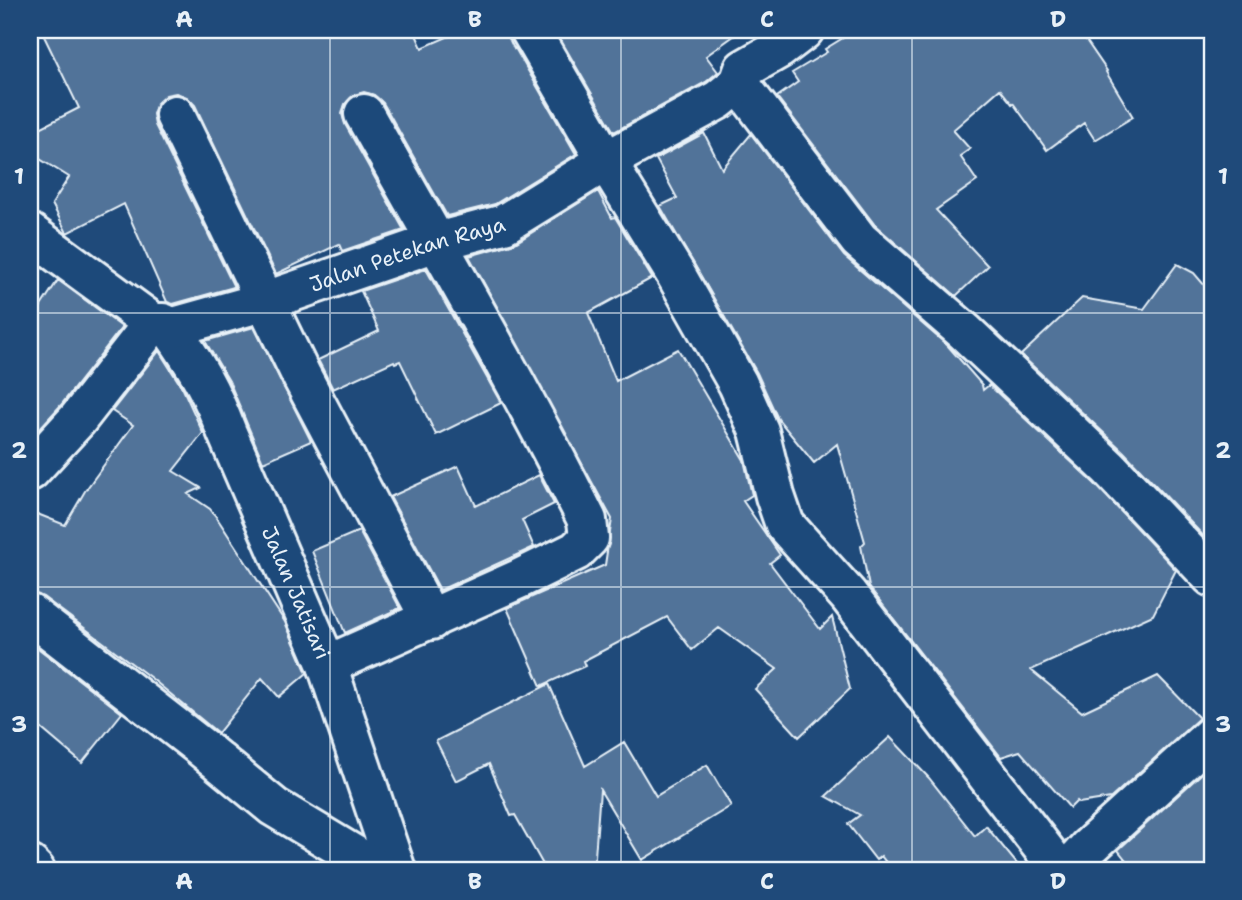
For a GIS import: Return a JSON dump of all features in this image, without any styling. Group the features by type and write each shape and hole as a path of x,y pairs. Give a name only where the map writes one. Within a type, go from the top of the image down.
{"street":[{"path":"530,30 738,384 759,431 785,524 1081,865 1212,735"},
{"name":"Jalan Petekan Raya","path":"162,326 266,301 436,242 504,224 606,161 718,100 738,83 744,69 779,49 804,30"},
{"path":"738,83 859,240 965,332 1109,468 1212,578"},
{"path":"327,666 576,551 586,544 590,530 540,426 364,114"},
{"path":"175,115 302,377 431,620"},
{"name":"Jalan Jatisari","path":"30,233 162,326 199,369 212,393 327,666 396,870"},
{"path":"30,471 162,326"},
{"path":"30,614 274,807 379,870"},
{"path":"30,865 35,870"}],"building":[{"path":"41,30 414,30 422,48 463,30 505,30 576,154 495,204 447,216 383,103 374,95 364,92 354,95 345,104 342,114 345,124 404,230 342,251 339,244 276,274 195,105 187,97 176,93 166,95 157,103 153,114 155,125 234,287 173,304 167,302 124,204 67,233 52,204 69,177 35,156 30,146 30,133 79,108"},
{"path":"555,30 742,30 706,56 718,72 706,82 614,132"},
{"path":"856,30 1079,30 1107,71 1133,117 1095,140 1084,123 1047,150 1000,89 953,130 970,149 960,156 977,181 936,210 988,266 956,296 875,225 777,97 798,82 792,73"},
{"path":"704,133 722,169 751,134 844,256 948,346 982,385 983,390 989,385 1094,483 1176,570 1153,615 1031,670 1082,712 1158,676 1199,718 1111,798 1079,803 1077,801 1070,808 1020,751 1001,757 869,587 861,546 865,542 837,444 814,463 778,419 757,373 660,206 677,198 656,159"},
{"path":"598,191 612,218 615,217 652,278 588,313 616,381 678,349 744,460 752,495 743,501 780,555 770,563 820,629 832,617 850,689 799,737 755,689 777,669 719,628 692,650 667,617 583,661 585,666 541,686 507,608 605,565 612,519 469,256 515,243"},
{"path":"1177,264 1194,273 1212,294 1212,545 1124,452 1021,355 1082,298 1144,309"},
{"path":"426,269 501,403 436,435 400,361 394,361 333,389 318,360 379,331 361,291"},
{"path":"58,280 122,327 61,405 30,439 30,323"},
{"path":"254,327 311,441 263,462 229,381 205,341"},
{"path":"159,351 183,389 203,433 173,471 201,488 188,494 210,509 217,518 285,622 307,673 279,697 262,678 218,733 151,678 43,597 30,593 30,511 65,525 85,491 133,425 112,411"},
{"path":"458,466 476,506 539,475 554,504 522,520 534,547 440,590 390,497"},
{"path":"359,531 400,608 345,633 312,551"},
{"path":"30,642 122,713 82,763 30,719"},
{"path":"549,684 585,766 624,742 656,796 707,765 731,806 642,860 600,790 594,870 546,870 515,815 511,816 489,764 456,781 436,741"},
{"path":"890,737 929,778 975,836 986,826 1022,870 892,870 881,856 876,860 848,824 860,815 826,796"},
{"path":"1212,764 1212,870 1134,870 1118,850"}]}
